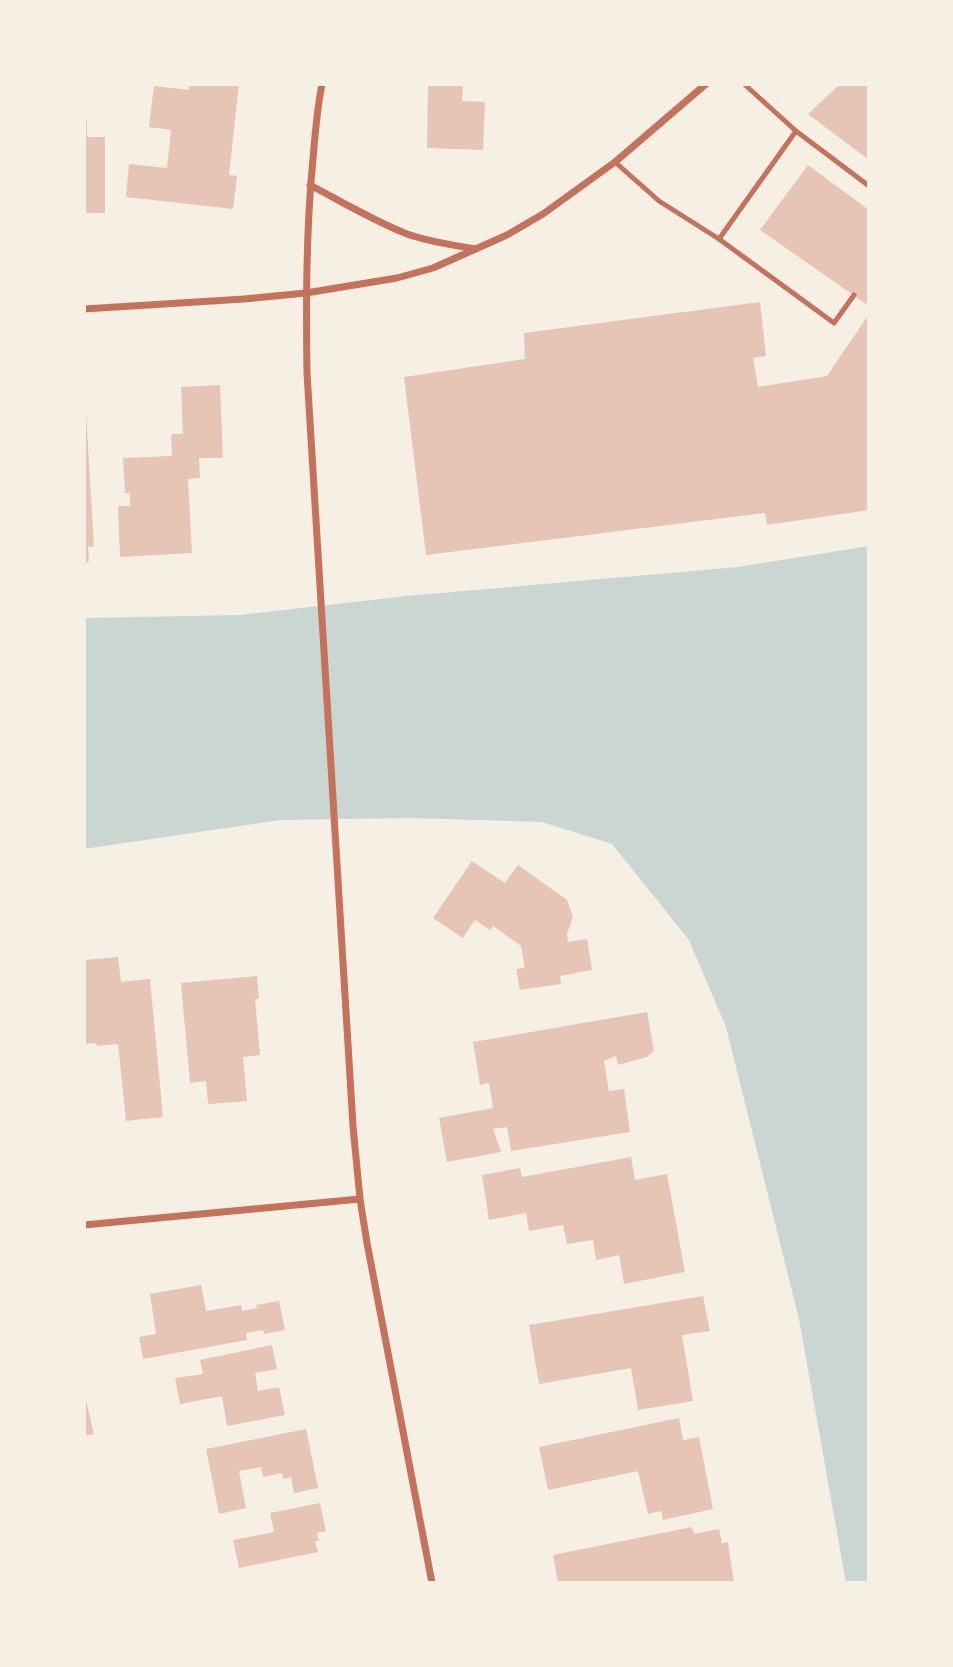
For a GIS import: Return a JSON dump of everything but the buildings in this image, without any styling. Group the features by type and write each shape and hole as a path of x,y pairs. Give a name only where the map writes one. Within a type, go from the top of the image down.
{"street":[{"path":"322,84 310,185 306,293 307,373 353,1126 360,1199 432,1583"},
{"path":"84,309 306,293 433,268 508,235 543,214 615,162 706,84"},
{"path":"310,185 407,234 477,249"},
{"path":"84,1225 360,1199"}],"lane":[{"path":"744,84 796,131 869,186"},
{"path":"719,239 796,131"},
{"path":"615,162 659,201 719,239 834,323 854,295"}],"shaded area":[{"path":"869,546 869,1583 846,1583 799,1319 726,1027 689,940 612,844 542,822 413,818 280,820 84,849 84,618 240,615 407,596 738,567"}]}
